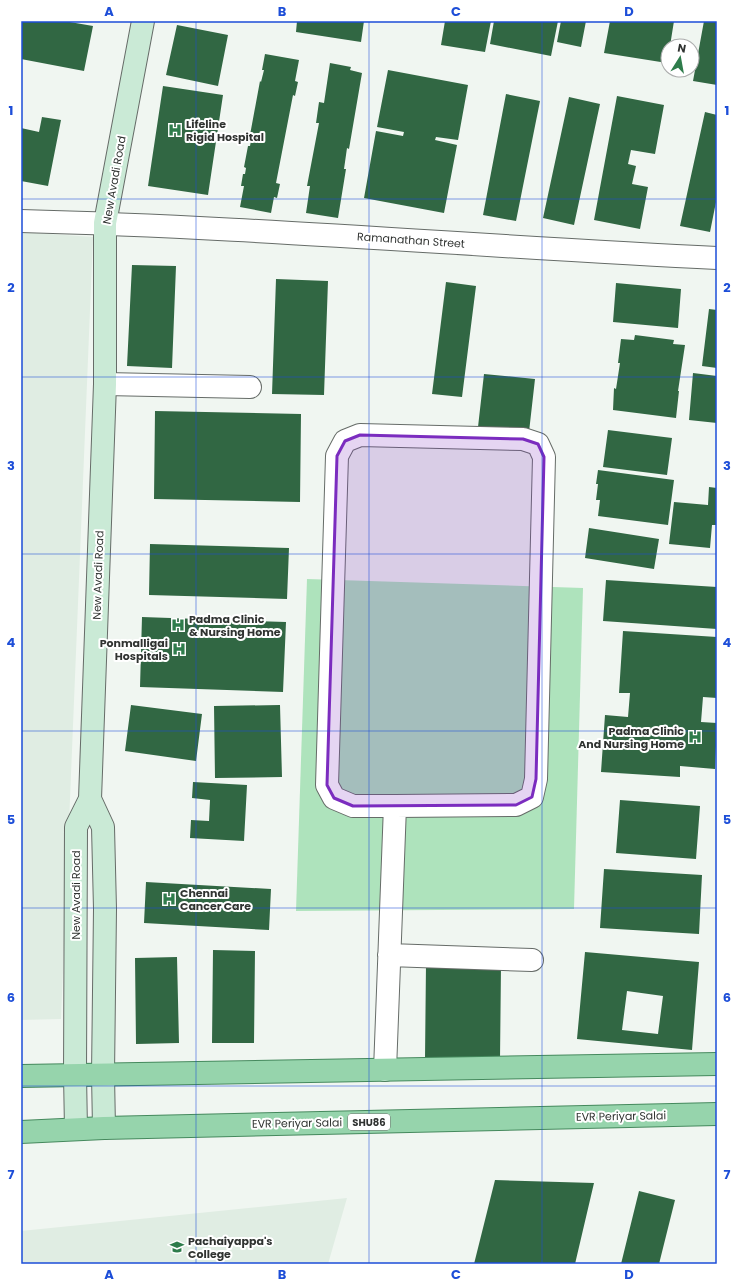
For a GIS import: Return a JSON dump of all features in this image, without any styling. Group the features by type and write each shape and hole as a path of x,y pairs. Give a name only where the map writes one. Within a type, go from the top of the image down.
{"main road":[{"name":"New Avadi Road","path":"76,1129 76,827 90,799 105,384 105,223 143,21"},
{"path":"90,799 104,827 105,909 102,1075 104,1128"},
{"path":"21,1076 717,1064"},
{"name":"EVR Periyar Salai","path":"21,1132 104,1128 717,1114"}],"street":[{"name":"Ramanathan Street","path":"21,220 340,235 717,258"},
{"path":"105,384 250,387"},
{"path":"360,435 523,439 538,444 544,457 536,779 532,797 516,805 395,806 353,806 334,798 327,786 337,456 345,441 360,435"},
{"path":"385,1070 395,806"},
{"path":"390,955 532,960"}],"highlighted area":[{"path":"360,435 523,439 538,444 544,457 536,779 532,797 516,805 353,806 334,798 327,785 337,456 345,441"}],"shaded area":[{"path":"21,232 93,237 61,1019 21,1020"},
{"name":"Pachaiyappa's College","path":"347,1198 328,1264 21,1264 21,1231"}],"green space":[{"path":"307,579 583,588 574,909 296,911"}],"building":[{"path":"21,21 64,21 93,26 84,71 21,59"},
{"path":"297,21 364,21 361,42 296,32"},
{"path":"445,21 491,21 485,52 441,45"},
{"path":"494,21 558,21 551,56 490,44"},
{"path":"561,21 586,21 581,47 557,42"},
{"path":"610,21 674,21 671,38 660,38 660,62 604,53"},
{"path":"704,21 717,21 717,85 693,81 694,78 700,78 700,43"},
{"path":"177,25 228,35 218,86 166,75"},
{"path":"265,54 299,60 295,81 298,82 295,96 293,95 276,183 280,184 277,198 274,197 271,213 240,207 244,186 241,186 243,174 245,174 246,168 244,167 248,146 250,146 252,135 250,135 260,81 261,82 264,70 262,70"},
{"path":"330,63 351,67 350,70 362,73 349,149 347,148 344,169 346,169 338,218 306,213 310,186 307,186 319,123 316,123 319,102 324,103"},
{"path":"388,70 468,85 458,140 436,137 435,140 457,145 444,213 364,198 376,131 403,136 404,132 377,127"},
{"path":"163,86 223,95 208,195 148,186"},
{"path":"506,94 540,101 516,221 483,215"},
{"path":"617,96 664,105 655,154 631,150 628,164 636,166 632,184 648,187 640,229 594,220"},
{"path":"569,97 600,104 574,225 543,218"},
{"path":"705,112 717,115 717,197 710,232 680,226"},
{"path":"42,117 61,120 48,186 21,181 21,128 39,132"},
{"path":"132,265 176,266 172,368 127,366"},
{"path":"276,279 328,281 324,395 272,394"},
{"path":"446,282 476,286 462,397 432,394"},
{"path":"616,283 681,289 678,328 613,322"},
{"path":"709,309 717,310 717,368 702,366"},
{"path":"635,335 674,340 673,344 685,345 678,391 676,418 613,410 614,388 616,389 620,363 618,363 621,339 634,340"},
{"path":"693,373 717,376 717,423 689,420"},
{"path":"484,374 535,379 529,432 478,427"},
{"path":"155,411 301,414 300,502 154,499"},
{"path":"608,430 672,438 667,475 603,467"},
{"path":"598,470 674,480 668,525 598,516 600,500 596,500 598,484 596,484"},
{"path":"709,487 717,488 717,525 712,525 710,548 669,544 674,502 708,505"},
{"path":"589,528 659,539 654,569 585,558"},
{"path":"150,544 289,548 287,599 149,595"},
{"path":"606,580 717,587 717,629 603,621"},
{"path":"142,617 286,622 283,692 140,687"},
{"path":"623,631 717,637 717,698 703,697 701,722 717,723 715,769 680,766 680,777 601,772 605,715 628,717 630,693 619,693"},
{"path":"131,705 202,714 196,761 125,751"},
{"path":"280,705 282,777 215,778 214,706"},
{"path":"193,782 247,785 244,841 190,838 191,820 209,821 210,800 192,798"},
{"path":"620,800 700,806 696,859 616,853"},
{"path":"604,869 702,875 699,934 600,928"},
{"path":"146,882 271,889 269,930 144,923"},
{"path":"213,950 255,951 254,1043 212,1043"},
{"path":"585,952 699,962 692,1050 577,1039","holes":["627,991 663,996 658,1034 622,1030"]},
{"path":"177,957 179,1043 136,1044 135,958"},
{"path":"426,964 501,965 500,1060 425,1059"},
{"path":"495,1180 594,1183 575,1264 474,1264"},
{"path":"639,1191 675,1200 659,1264 621,1264"}],"place":[{"name":"Lifeline Rigid Hospital","path":"175,130"},
{"name":"Padma Clinic & Nursing Home","path":"178,625"},
{"name":"Ponmalligai Hospitals","path":"179,649"},
{"name":"Padma Clinic And Nursing Home","path":"695,737"},
{"name":"Chennai Cancer Care","path":"169,899"},
{"name":"Pachaiyappa's College","path":"177,1247"}]}
